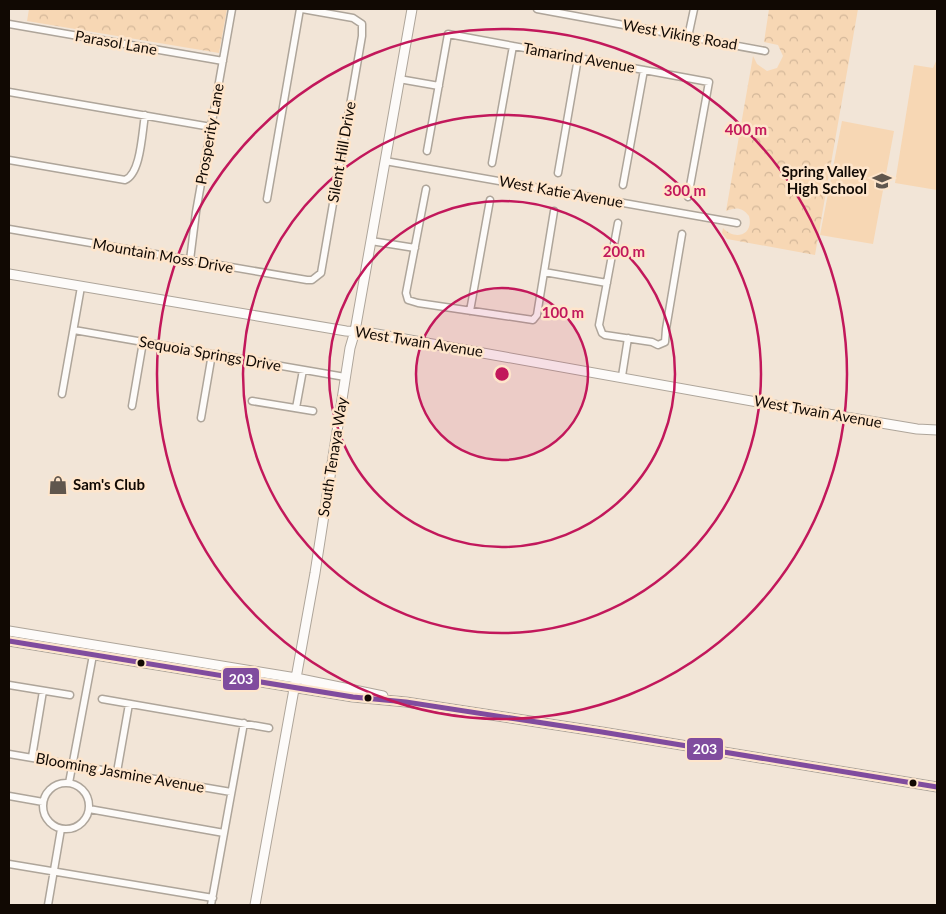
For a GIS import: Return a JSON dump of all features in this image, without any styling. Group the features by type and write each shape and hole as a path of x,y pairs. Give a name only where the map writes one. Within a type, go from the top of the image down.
{"street":[{"name":"Prosperity Lane","path":"190,260 232,9"},
{"name":"Silent Hill Drive","path":"301,9 353,18 362,24 362,36 321,273 316,277"},
{"path":"267,199 301,9"},
{"name":"South Tenaya Way","path":"255,905 315,573 345,376 355,331 412,9"},
{"name":"West Viking Road","path":"537,9 765,51"},
{"path":"688,37 694,9"},
{"name":"Parasol Lane","path":"9,24 223,61"},
{"name":"Tamarind Avenue","path":"439,86 448,34 709,82 688,197"},
{"path":"492,163 513,46"},
{"path":"558,173 578,58"},
{"path":"623,185 644,70"},
{"path":"399,79 439,86 427,151"},
{"path":"9,92 211,127"},
{"path":"9,160 125,180 130,178 136,168 145,116"},
{"name":"West Katie Avenue","path":"385,161 737,223"},
{"path":"426,189 406,297 411,302 529,321 537,315 554,211"},
{"path":"470,311 490,200"},
{"path":"618,224 599,325 602,333 658,345 665,342 667,336 666,328 682,234"},
{"name":"Mountain Moss Drive","path":"9,229 307,280 316,277"},
{"path":"371,241 415,248"},
{"path":"544,272 607,283"},
{"name":"West Twain Avenue","path":"9,274 622,376 917,429 937,430"},
{"path":"62,394 81,287"},
{"name":"Sequoia Springs Drive","path":"74,330 345,376"},
{"path":"622,376 628,338"},
{"path":"132,406 143,342"},
{"path":"201,418 212,354"},
{"path":"296,408 303,370"},
{"path":"252,401 313,411"},
{"name":"West Twain Avenue","path":"917,429 937,437"},
{"path":"9,631 355,688 406,702"},
{"path":"9,641 294,688 406,702 602,732 937,787"},
{"path":"46,647 88,648 96,645"},
{"path":"93,654 99,651 134,655 160,655"},
{"path":"69,784 93,654"},
{"path":"9,685 70,695"},
{"path":"32,758 43,691"},
{"path":"102,699 270,728"},
{"path":"117,772 129,704"},
{"path":"9,864 212,902 244,723"},
{"name":"Blooming Jasmine Avenue","path":"9,754 231,792"},
{"path":"62,784 69,784 82,790 89,802 89,809 83,823 69,829 62,829 55,826 45,816 43,802 50,790 62,784"},
{"path":"9,796 43,802"},
{"path":"89,809 224,833"},
{"path":"48,905 62,829"}],"green space":[{"path":"29,9 227,9 219,53 27,21"},
{"path":"769,9 858,9 815,255 727,239 722,233 723,228 728,232 738,235 746,232 749,228 749,216 744,211 736,208 726,211 753,56 757,64 767,71 777,68 783,56 778,45 764,42"},
{"path":"937,59 937,190 895,183 914,65 933,68"},
{"path":"842,121 894,131 873,244 820,235"}],"transit line":[{"name":"203","path":"9,641 353,697 406,702 602,732 937,787"}],"place":[{"name":"Spring Valley High School","path":"882,181"},
{"name":"Sam's Club","path":"58,485"}]}
